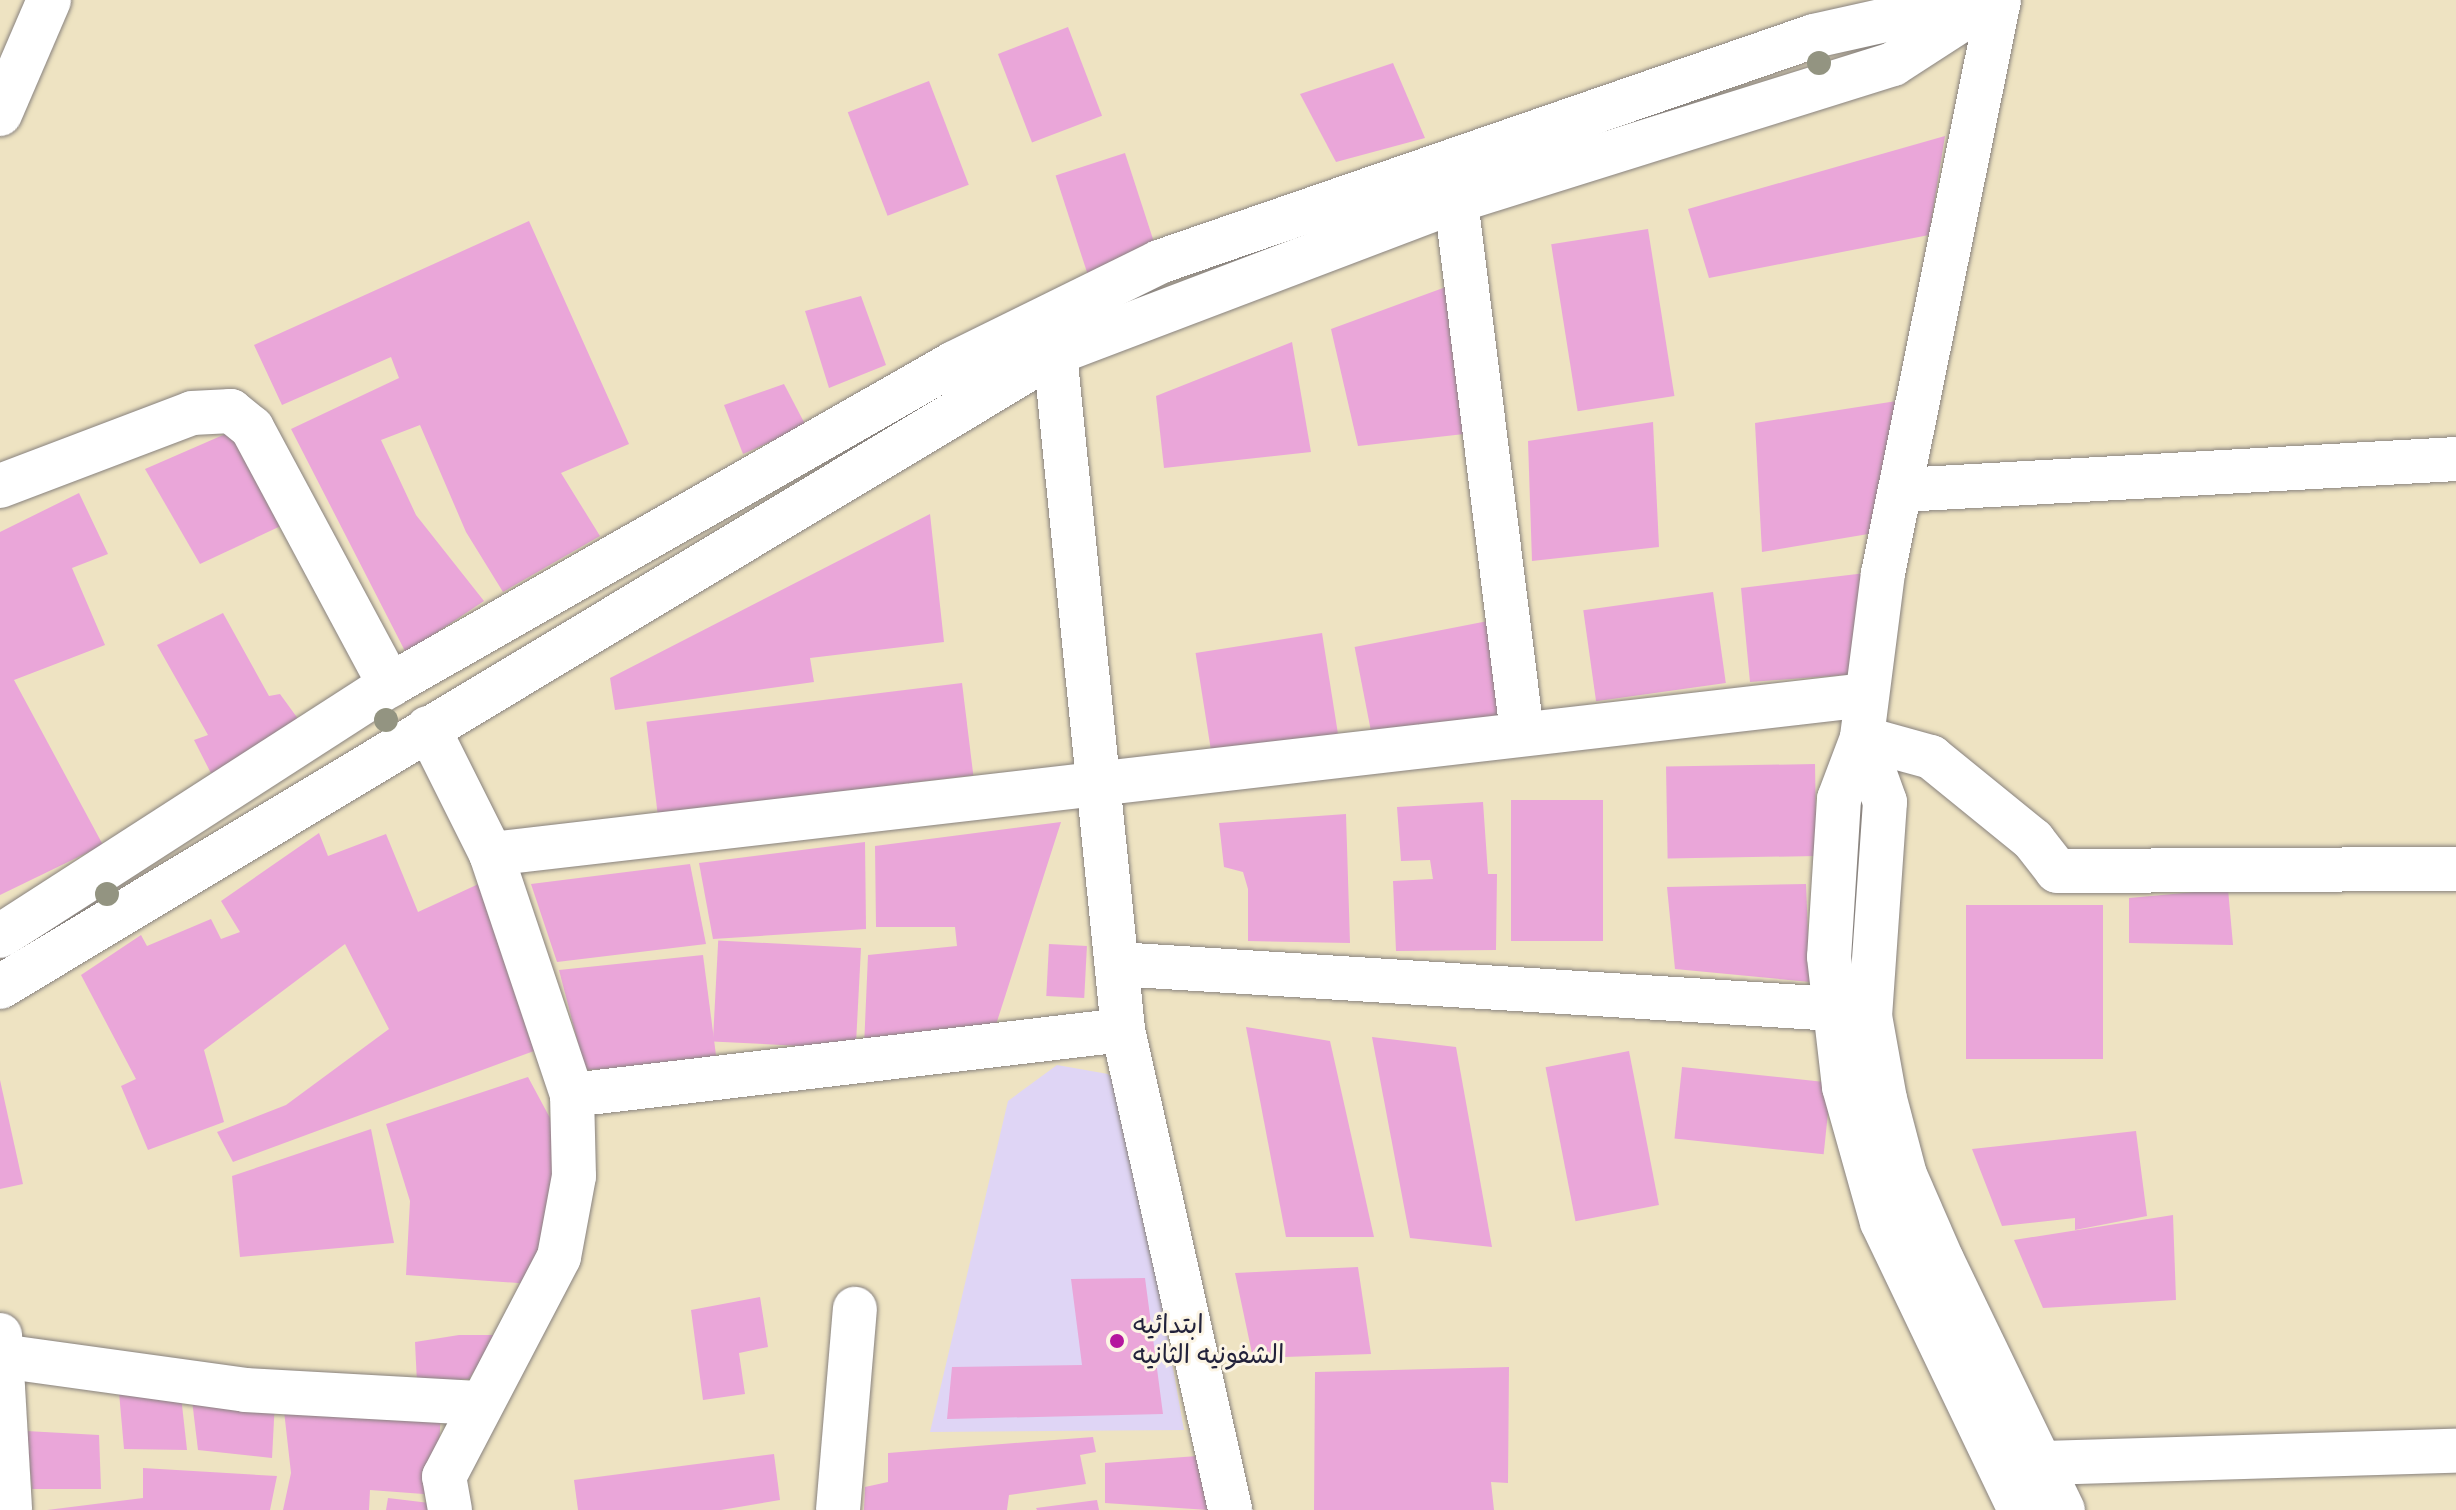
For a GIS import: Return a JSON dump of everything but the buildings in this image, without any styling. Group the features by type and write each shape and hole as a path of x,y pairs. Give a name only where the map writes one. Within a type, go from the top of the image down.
{"street":[{"path":"0,114 49,0"},
{"path":"0,936 390,685 954,363 1159,262 1814,36 1977,0"},
{"path":"0,987 1055,353 1456,201 1893,64 1992,0"},
{"path":"1999,0 1902,490 1865,695 1862,738 1839,799 1829,957 1844,1087 1882,1222 2020,1510"},
{"path":"1456,201 1522,733"},
{"path":"1055,353 1101,779 1123,1030 1230,1510"},
{"path":"0,486 192,413 231,411 252,428 390,685"},
{"path":"1902,490 2456,459"},
{"path":"491,854 1101,779 1865,695"},
{"path":"428,728 491,854 572,1095 574,1176 559,1257 478,1403 444,1477 450,1510"},
{"path":"1862,738 1931,757 2033,840 2057,871 2456,869"},
{"path":"1862,738 1885,802 1870,1016 1885,1099 1911,1189 2063,1510"},
{"path":"1117,964 1835,1009"},
{"path":"572,1095 1123,1030"},
{"path":"838,1510 855,1309"},
{"path":"10,1510 1,1346 245,1390 478,1403"},
{"path":"2040,1463 2456,1451"}],"shaded area":[{"path":"1057,1065 1108,1074 1124,1093 1184,1430 930,1432 1008,1101"}],"place":[{"name":"ابتدائيه الشفونيه الثانيه","path":"1117,1341"}]}
